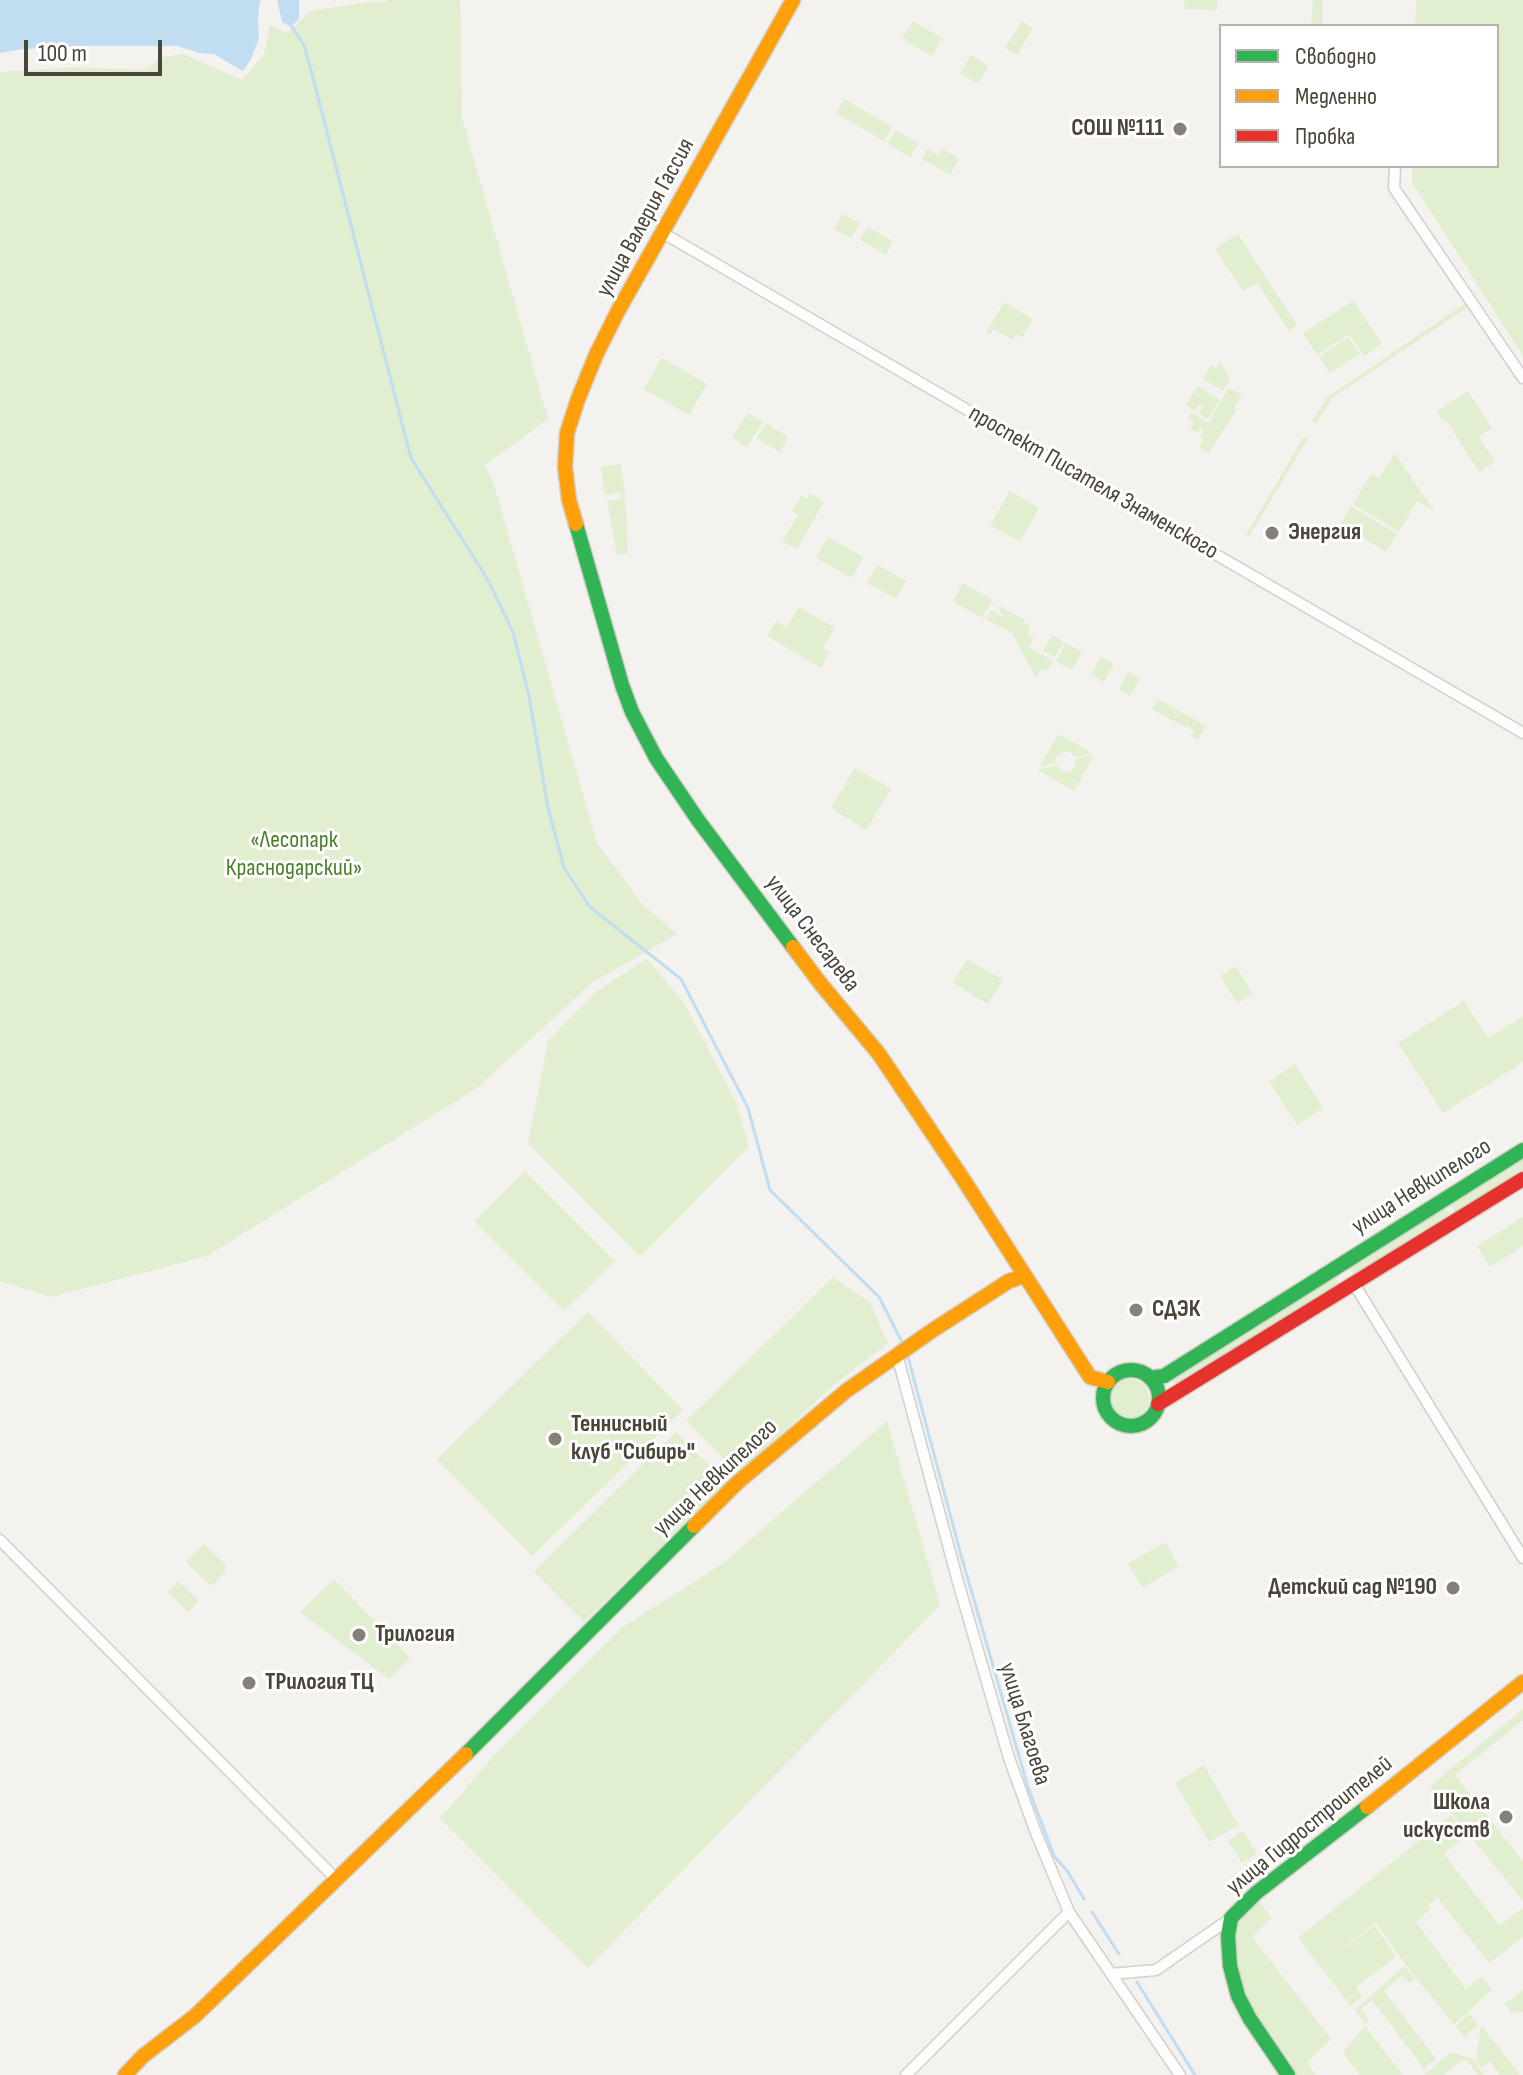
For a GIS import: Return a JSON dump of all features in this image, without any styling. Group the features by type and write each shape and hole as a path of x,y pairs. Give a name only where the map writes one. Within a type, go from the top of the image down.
{"street":[{"name":"улица Валерия Гассия","path":"565,467 567,433 596,355 793,0"},
{"path":"1395,168 1394,188 1523,378"},
{"name":"проспект Писателя Знаменского","path":"663,233 1523,733"},
{"name":"улица Снесарева","path":"565,467 569,500 614,659 632,712 656,758 698,820 812,972 879,1054 1090,1377 1108,1382"},
{"name":"улица Невкипелого","path":"1150,1378 1164,1376 1523,1150"},
{"name":"улица Невкипелого","path":"1158,1404 1523,1179"},
{"name":"улица Невкипелого","path":"1345,1261 1352,1285"},
{"path":"1331,1269 1344,1282 1352,1285 1523,1558"},
{"name":"улица Невкипелого","path":"125,2075 143,2056 195,2016 468,1752 737,1483 846,1391 1009,1281 1024,1276"},
{"name":"улица Благоева","path":"904,1350 958,1582 1009,1758 1036,1833 1069,1912 1180,2075"},
{"path":"1124,1371 1138,1371 1150,1378 1157,1390 1158,1404 1153,1415 1143,1423 1132,1426 1120,1424 1110,1417 1104,1406 1103,1394 1112,1377 1124,1371"},
{"path":"0,1540 336,1879"},
{"name":"улица Гидростроителей","path":"1114,1974 1156,1970 1231,1918 1256,1893 1523,1682"},
{"path":"906,2075 1069,1912"},
{"path":"1231,1918 1228,1927 1230,1966 1238,1996 1288,2075"}],"green space":[{"name":"«Лесопарк Краснодарский»","path":"386,0 460,0 462,118 548,419 485,465 494,485 597,843 643,905 677,934 593,982 477,1088 207,1256 51,1297 0,1281 0,72 77,67 143,70 164,57 183,54 242,80 264,54 270,25 287,33 311,11"},
{"path":"1185,0 1217,0 1217,10 1184,9"},
{"path":"1313,0 1322,0 1322,24 1311,24"},
{"path":"1416,0 1523,0 1523,356 1412,182 1412,168 1499,168 1499,24 1415,24"},
{"path":"913,21 942,38 932,56 902,39"},
{"path":"1022,21 1033,28 1017,55 1005,48"},
{"path":"971,55 989,66 978,84 960,73"},
{"path":"844,99 892,127 884,141 836,113"},
{"path":"896,130 918,143 910,157 888,144"},
{"path":"927,149 939,155 943,149 959,159 950,175 922,159"},
{"path":"843,214 860,223 851,238 834,229"},
{"path":"867,227 893,241 886,255 860,240"},
{"path":"1238,234 1297,325 1289,331 1257,283 1243,291 1215,249"},
{"path":"1353,301 1382,344 1364,356 1349,334 1317,355 1303,333"},
{"path":"1004,302 1033,319 1022,338 1016,334 1013,340 994,329 990,335 986,333"},
{"path":"1466,303 1468,307 1332,398 1316,424 1312,421 1327,397"},
{"path":"1348,337 1360,354 1330,373 1319,357"},
{"path":"662,358 707,384 689,415 644,389"},
{"path":"1220,362 1230,379 1223,391 1203,379 1211,365 1216,368"},
{"path":"1198,386 1220,400 1208,419 1199,413 1203,406 1199,404 1195,411 1186,405"},
{"path":"1229,388 1242,395 1209,453 1199,447 1204,439 1200,436 1204,428 1201,427 1198,433 1190,428 1194,422 1188,418 1191,413 1208,423"},
{"path":"1468,391 1492,428 1479,437 1495,462 1479,472 1437,411"},
{"path":"748,413 763,422 747,447 732,438"},
{"path":"766,423 788,437 780,452 757,438"},
{"path":"1304,436 1308,438 1249,537 1246,535"},
{"path":"1395,453 1434,511 1417,501 1399,532 1353,504 1371,474 1379,478"},
{"path":"621,464 628,553 617,555 607,501 621,499 621,493 605,495 601,467"},
{"path":"1010,491 1039,508 1020,542 990,525"},
{"path":"810,493 824,502 797,549 782,541 798,515 792,511 801,496 807,499"},
{"path":"1351,506 1397,534 1386,552 1341,524"},
{"path":"828,537 863,557 852,578 816,558"},
{"path":"877,565 906,581 896,599 867,583"},
{"path":"963,583 992,600 982,618 953,601"},
{"path":"997,605 1030,626 1027,633 1034,638 1029,647 1053,661 1047,671 1042,668 1036,678 1012,633 985,619 991,610 1003,617"},
{"path":"799,607 835,628 823,648 830,652 821,668 767,636 776,621 787,627"},
{"path":"1052,635 1064,642 1055,657 1043,651"},
{"path":"1066,643 1082,652 1072,670 1056,661"},
{"path":"1101,657 1114,664 1104,682 1091,674"},
{"path":"1128,672 1140,679 1130,696 1119,690"},
{"path":"1158,699 1206,726 1198,740 1191,736 1194,730 1152,709"},
{"path":"1059,734 1092,753 1075,757 1070,752 1063,752 1057,756 1055,763 1039,767"},
{"path":"1095,754 1074,791 1038,770 1056,765 1062,771 1069,772 1075,767 1076,759"},
{"path":"855,768 891,789 866,830 831,808"},
{"path":"647,959 684,1003 736,1102 749,1146 640,1257 528,1143 548,1041 597,991"},
{"path":"967,959 1003,980 988,1004 953,983"},
{"path":"1236,966 1253,994 1237,1003 1220,976"},
{"path":"1464,1001 1488,1038 1523,1016 1523,1062 1443,1113 1398,1043"},
{"path":"1295,1064 1323,1108 1297,1125 1269,1081"},
{"path":"1523,1157 1523,1172 1456,1214 1449,1203"},
{"path":"525,1171 615,1261 564,1311 474,1221"},
{"path":"1444,1206 1451,1217 1354,1276 1350,1265"},
{"path":"1523,1217 1523,1246 1490,1267 1477,1246"},
{"path":"1333,1276 1340,1284 1177,1388 1170,1378"},
{"path":"833,1277 870,1302 888,1343 829,1389 739,1474 686,1421"},
{"name":"Теннисный клуб \"Сибирь\"","path":"588,1312 683,1410 532,1556 437,1459"},
{"path":"1129,1379 1143,1385 1149,1399 1143,1413 1129,1419 1115,1413 1109,1399 1115,1385"},
{"path":"887,1421 940,1605 588,1968 440,1818 499,1750 623,1627 722,1564"},
{"path":"676,1432 726,1483 584,1622 534,1571"},
{"path":"1165,1542 1179,1566 1143,1588 1128,1564"},
{"path":"204,1544 226,1565 225,1572 211,1586 186,1562"},
{"name":"Трилогия","path":"334,1579 410,1658 389,1679 300,1612"},
{"path":"178,1581 199,1601 188,1612 167,1592"},
{"path":"1523,1709 1523,1720 1455,1775 1523,1861 1523,1901 1430,1786"},
{"path":"1204,1765 1238,1825 1209,1842 1175,1783"},
{"path":"1451,1815 1466,1835 1444,1854 1499,1925 1523,1908 1523,1937 1489,1963 1437,1897 1429,1904 1431,1908 1416,1922 1466,1989 1482,1976 1492,1989 1454,2025 1376,1923 1334,1954 1375,1926 1396,1957 1356,1987 1362,1996 1351,2006 1298,1938"},
{"path":"1243,1831 1257,1854 1242,1863 1228,1841"},
{"path":"1259,1901 1271,1918 1252,1937 1331,2039 1307,2062 1316,2075 1292,2075 1234,1978 1233,1927"},
{"path":"1404,1966 1415,1979 1409,1983 1402,1975 1384,1991 1436,2059 1424,2069 1372,2000 1361,2009 1369,2020 1365,2024 1355,2010"},
{"path":"1523,1990 1523,2012 1512,2013 1505,2004"},
{"path":"1469,2014 1478,2025 1464,2037 1456,2026"},
{"path":"1481,2025 1520,2075 1500,2075 1490,2061 1481,2068 1476,2061"},
{"path":"1365,2026 1403,2075 1360,2075 1343,2053"},
{"path":"1451,2052 1473,2059 1484,2075 1478,2075 1464,2059 1444,2075 1424,2075"}],"water":[{"path":"0,0 264,0 260,1 259,38 243,71 214,54 178,46 87,46 0,53"},
{"path":"277,0 299,0 299,19 291,27 282,22"}],"waterway":[{"path":"290,24 304,45 311,70 411,458 488,580 513,632 529,696 548,808 564,868 590,907 681,979 748,1108 770,1190 879,1297 904,1346"},
{"path":"907,1353 1028,1787 1054,1856 1084,1899"},
{"path":"1092,1912 1119,1954"},
{"path":"1137,1982 1195,2075"}],"traffic: fast":[{"path":"576,524 632,712 656,758 698,820 793,947"},
{"path":"1150,1378 1164,1376 1523,1150"},
{"path":"1131,1370 1151,1378 1159,1398 1151,1418 1131,1426 1111,1418 1103,1398 1111,1378 1131,1370"},
{"path":"466,1754 694,1526"},
{"path":"1288,2075 1238,1996 1230,1966 1228,1936 1231,1918 1256,1893 1367,1807"}],"traffic: slow":[{"path":"576,524 565,467 567,433 596,355 793,0"},
{"path":"793,947 879,1054 1090,1377 1108,1382"},
{"path":"694,1526 737,1483 846,1391 933,1330 1009,1281 1024,1276"},
{"path":"1367,1807 1523,1682"},
{"path":"125,2075 143,2056 195,2016 466,1754"}],"traffic: jam":[{"path":"1158,1404 1523,1179"}],"place":[{"name":"СОШ №111","path":"1180,129"},
{"name":"Энергия","path":"1272,533"},
{"name":"СДЭК","path":"1136,1310"},
{"name":"Теннисный клуб \"Сибирь\"","path":"555,1439"},
{"name":"Детский сад №190","path":"1453,1588"},
{"name":"Трилогия","path":"359,1635"},
{"name":"ТРилогия ТЦ","path":"249,1683"},
{"name":"Школа искусств","path":"1506,1817"}]}
